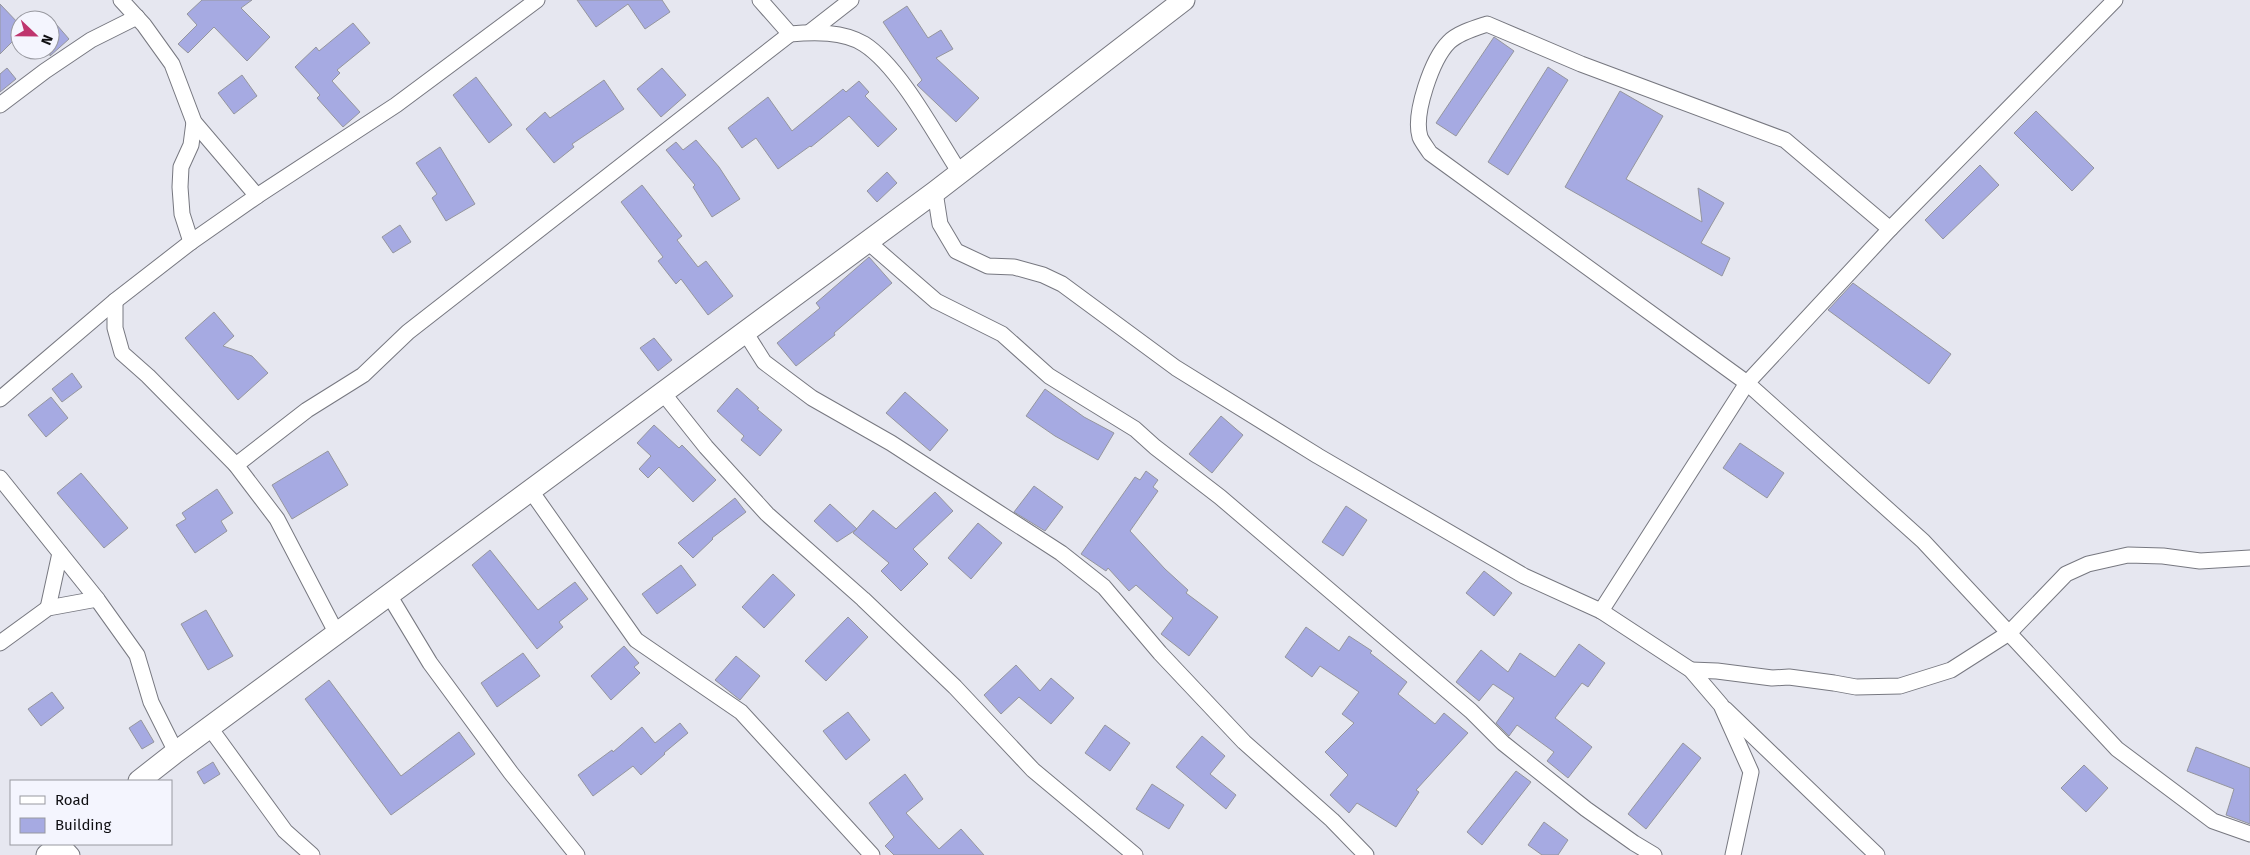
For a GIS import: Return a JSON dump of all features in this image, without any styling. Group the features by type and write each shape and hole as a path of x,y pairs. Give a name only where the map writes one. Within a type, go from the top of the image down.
{"street":[{"path":"121,0 172,64 194,122 257,196"},
{"path":"0,399 115,301 191,242 257,196 396,105 537,0"},
{"path":"760,0 790,34"},
{"path":"810,32 851,0"},
{"path":"140,780 935,192 1184,0"},
{"path":"1601,611 1747,383 1890,228 2116,0"},
{"path":"0,105 45,71 91,40 136,17"},
{"path":"1890,228 1785,140 1580,64 1487,24 1450,41 1437,58 1425,85 1420,113 1420,136 1430,153 1747,383 1923,541 2117,749 2213,821 2250,834"},
{"path":"236,465 307,410 363,375 408,332 790,34 810,32 837,34 864,44 894,70 960,173"},
{"path":"191,242 182,214 180,186 181,167 192,145 194,122"},
{"path":"935,192 940,224 956,251 988,266 1014,268 1043,275 1062,284 1176,368 1318,456 1524,576 1601,611 1691,670 1721,705 1877,855"},
{"path":"868,242 936,301 1002,334 1049,376 1135,429 1155,447 1220,497 1471,711 1503,743 1586,809 1654,855"},
{"path":"115,301 115,328 122,353 148,376 236,465 277,519 337,634"},
{"path":"746,332 764,362 812,398 891,443 996,510 1061,553 1104,587 1160,653 1244,742 1332,820 1366,855"},
{"path":"663,394 706,447 767,514 864,599 955,687 1033,770 1135,855"},
{"path":"0,478 97,599 137,655 151,702 176,752"},
{"path":"531,491 636,640 740,712 872,855"},
{"path":"48,608 60,553"},
{"path":"1691,670 1789,678 1856,687 1900,686 1952,670 2009,633 2066,574 2088,564 2128,555 2163,556 2200,561 2250,558"},
{"path":"389,595 430,663 511,773 577,855"},
{"path":"0,643 48,608 97,599"},
{"path":"1721,705 1751,772"},
{"path":"210,728 285,831 312,855"},
{"path":"1733,855 1751,772 1770,753"},
{"path":"47,855 61,845"},
{"path":"63,845 72,855"}],"building":[{"path":"202,0 252,0 241,8 270,37 247,61 214,27 188,53 178,44 197,25 187,14"},
{"path":"577,0 662,0 670,12 645,29 628,4 596,27"},
{"path":"0,4 10,14 10,44 0,54"},
{"path":"907,6 928,38 941,30 953,49 936,58 979,98 956,122 917,85 922,80 883,22"},
{"path":"353,23 370,43 337,70 340,73 332,81 360,112 343,127 317,98 320,95 295,67 316,47 319,51"},
{"path":"60,29 69,39 60,47"},
{"path":"1494,37 1514,51 1456,136 1436,123"},
{"path":"1548,67 1568,80 1508,175 1488,162"},
{"path":"7,68 16,79 0,92 0,74"},
{"path":"662,68 686,95 661,117 637,89"},
{"path":"242,75 257,96 234,114 218,93"},
{"path":"476,77 512,125 489,143 453,95"},
{"path":"604,80 624,109 572,144 574,147 554,163 526,129 545,112 550,118"},
{"path":"859,81 869,92 865,96 897,129 878,147 849,116 811,147 778,169 756,138 742,148 728,128 768,97 792,131 843,89 846,92"},
{"path":"1620,91 1663,116 1626,179 1702,222 1698,188 1724,203 1701,243 1730,258 1722,276 1565,187"},
{"path":"2036,111 2094,168 2072,191 2014,133"},
{"path":"696,140 719,167 740,199 712,217 693,187 695,185 666,150 676,142 683,150"},
{"path":"440,147 475,204 446,221 432,198 437,194 416,163"},
{"path":"1980,165 1999,185 1943,239 1925,220"},
{"path":"887,172 897,183 877,202 867,191"},
{"path":"642,185 682,236 677,240 698,267 706,261 733,296 708,315 681,279 676,284 658,261 663,257 621,202"},
{"path":"400,225 411,242 393,253 382,237"},
{"path":"869,257 892,283 834,333 835,335 796,366 777,343 820,308 816,303"},
{"path":"1853,283 1951,354 1929,384 1828,310"},
{"path":"214,312 234,336 223,346 252,356 268,373 238,400 185,338"},
{"path":"654,338 672,360 658,371 640,348"},
{"path":"72,373 82,387 62,402 52,389"},
{"path":"737,388 759,408 757,409 782,430 760,456 741,440 744,436 717,411"},
{"path":"1045,389 1084,417 1114,433 1098,460 1055,436 1026,416"},
{"path":"905,392 948,430 930,451 886,413"},
{"path":"51,397 68,418 46,437 28,415"},
{"path":"1221,416 1243,435 1212,473 1189,454"},
{"path":"654,425 679,448 682,445 716,480 693,502 659,467 648,478 639,469 651,456 637,443"},
{"path":"1740,443 1784,473 1767,498 1723,468"},
{"path":"328,451 348,485 292,519 272,485"},
{"path":"1146,471 1158,480 1153,487 1158,491 1130,531 1165,569 1188,590 1186,593 1218,617 1189,656 1161,634 1173,618 1136,585 1129,591 1108,568 1106,571 1081,554 1135,477 1140,480"},
{"path":"81,473 128,528 104,548 57,493"},
{"path":"1034,486 1063,507 1045,531 1014,512"},
{"path":"217,489 233,513 221,521 227,531 195,553 176,525 186,519 182,513"},
{"path":"935,492 953,511 913,549 928,564 901,591 881,571 889,563 853,533 873,510 896,529"},
{"path":"735,498 746,512 712,538 693,558 678,543"},
{"path":"830,504 857,529 837,542 814,521"},
{"path":"1346,506 1367,520 1343,556 1322,542"},
{"path":"978,523 1002,543 971,579 948,558"},
{"path":"490,550 538,610 575,582 588,599 559,622 563,627 537,649 472,565"},
{"path":"681,565 696,585 657,614 642,594"},
{"path":"1484,571 1512,593 1494,616 1466,593"},
{"path":"773,574 795,595 764,628 742,607"},
{"path":"206,610 233,656 208,670 181,624"},
{"path":"848,617 868,637 826,681 805,661"},
{"path":"1306,627 1339,651 1349,636 1372,651 1370,653 1407,682 1398,694 1435,724 1444,713 1468,733 1416,790 1419,792 1396,827 1357,803 1349,813 1330,795 1348,775 1325,752 1354,723 1342,714 1359,692 1320,666 1312,677 1285,657"},
{"path":"1579,644 1605,663 1588,687 1582,683 1555,718 1592,747 1568,778 1547,761 1554,752 1517,725 1509,736 1496,723 1514,698 1493,684 1479,701 1456,682 1481,650 1508,672 1520,653 1555,677"},
{"path":"624,646 639,663 634,667 640,673 611,700 591,676"},
{"path":"523,653 540,676 497,707 481,683"},
{"path":"736,656 760,676 740,700 715,680"},
{"path":"1016,665 1040,691 1051,678 1074,698 1051,724 1019,697 1001,714 984,695"},
{"path":"329,680 401,776 459,732 475,754 391,815 305,699"},
{"path":"52,692 64,708 41,726 28,709"},
{"path":"848,712 870,740 846,760 823,731"},
{"path":"141,720 154,742 142,749 129,728"},
{"path":"680,723 688,733 641,775 633,766 593,796 578,775 612,750 613,752 642,727 655,743"},
{"path":"1105,725 1130,743 1110,771 1085,753"},
{"path":"1202,736 1225,756 1210,774 1236,795 1226,809 1176,767"},
{"path":"1683,743 1701,758 1646,829 1628,814"},
{"path":"2196,747 2250,768 2250,824 2226,815 2234,789 2187,771"},
{"path":"213,762 220,774 204,784 197,772"},
{"path":"2084,765 2108,788 2086,812 2061,788"},
{"path":"1516,771 1531,782 1482,845 1467,832"},
{"path":"905,774 923,799 906,813 939,849 961,829 984,855 894,855 885,846 894,837 869,803"},
{"path":"1152,784 1184,805 1169,829 1136,809"},
{"path":"1544,822 1568,840 1558,855 1542,855 1528,845"}]}
